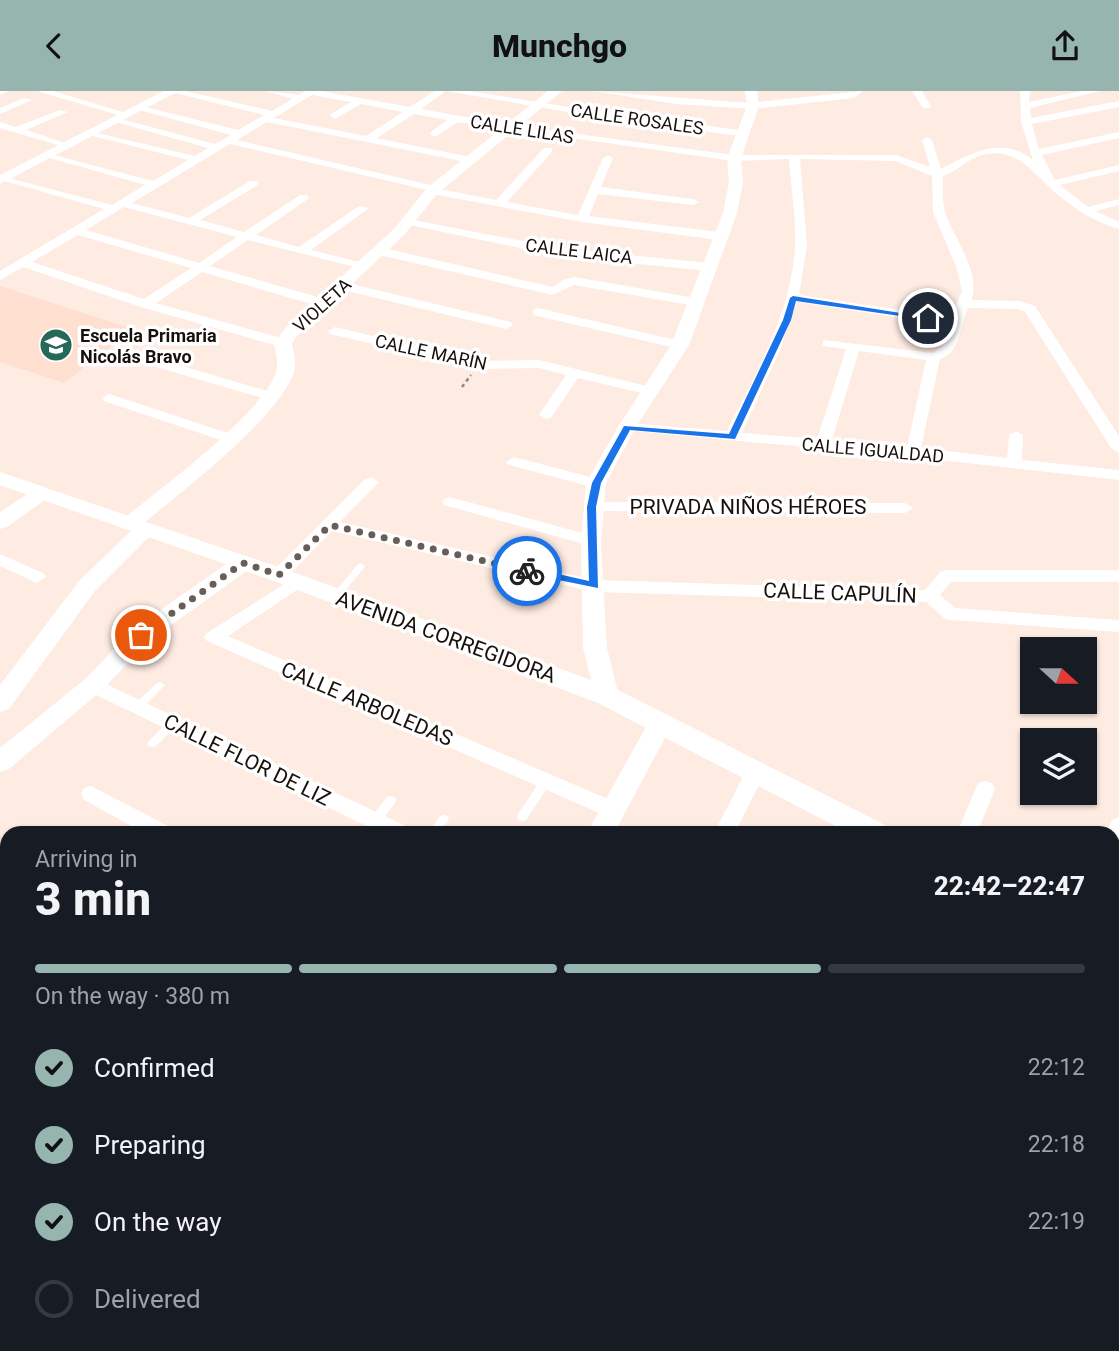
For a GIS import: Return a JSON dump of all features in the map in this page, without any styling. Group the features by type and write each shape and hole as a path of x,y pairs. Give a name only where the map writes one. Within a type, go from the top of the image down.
{"main road":[{"name":"AVENIDA CORREGIDORA","path":"0,478 288,579 607,696 861,826"}],"street":[{"path":"43,91 218,148"},
{"path":"6,173 50,155 173,91 367,140 471,160"},
{"name":"CALLE LILAS","path":"272,91 308,93 510,128 602,128 734,159 794,156 896,158 937,174"},
{"path":"367,140 441,91"},
{"name":"CALLE ROSALES","path":"451,91 538,105 602,128 741,133"},
{"name":"VIOLETA","path":"0,703 87,586 137,527 270,396 285,373 283,343 293,330 409,222 434,190 556,91"},
{"path":"598,91 676,101 855,95 857,91"},
{"path":"917,91 926,106"},
{"path":"1025,91 1026,122 1036,153 1051,181"},
{"path":"1025,106 1094,91"},
{"path":"0,276 308,93"},
{"path":"0,110 27,100"},
{"path":"607,696 595,648 591,541 596,483 627,427 680,345 719,236 730,213 736,182 734,159 752,100"},
{"path":"335,116 359,101"},
{"path":"1026,122 1119,104"},
{"path":"141,109 241,134"},
{"path":"18,130 63,112"},
{"path":"435,134 456,118"},
{"path":"0,125 64,146"},
{"path":"93,133 199,160"},
{"path":"1036,153 1119,135"},
{"path":"828,343 934,357 945,353 949,348 955,322 968,292 963,269 939,212 937,174 928,140"},
{"path":"230,141 434,190 582,219 681,247 719,236"},
{"path":"499,203 548,150"},
{"path":"937,174 977,153 998,151 1023,157 1089,211 1119,226"},
{"path":"50,155 157,185"},
{"path":"732,437 787,320 793,298 801,254 794,156"},
{"path":"582,219 608,158"},
{"path":"1051,181 1119,168"},
{"path":"6,173 120,207 191,221 363,267"},
{"path":"191,221 254,183"},
{"path":"594,190 693,202"},
{"path":"146,304 304,197"},
{"path":"1089,211 1119,202"},
{"path":"302,250 363,208"},
{"name":"CALLE LAICA","path":"409,222 558,252 681,247 709,267"},
{"path":"77,231 323,303"},
{"path":"379,251 553,291 559,290 569,281 696,302"},
{"path":"22,263 146,304 283,343"},
{"path":"343,286 506,325"},
{"path":"793,298 955,322"},
{"path":"965,304 1028,307 1119,449"},
{"path":"538,312 680,345"},
{"name":"CALLE MARÍN","path":"335,331 480,365 533,363 650,391"},
{"path":"823,445 854,346"},
{"path":"913,452 934,357"},
{"path":"155,362 270,396"},
{"path":"546,415 575,372"},
{"path":"109,398 229,438"},
{"name":"CALLE IGUALDAD","path":"627,427 913,452 1119,475"},
{"path":"1014,464 1016,436"},
{"path":"514,462 596,483"},
{"path":"288,579 330,525 371,482"},
{"path":"0,522 42,493"},
{"path":"450,502 591,541"},
{"name":"PRIVADA NIÑOS HÉROES","path":"592,507 905,508"},
{"name":"CALLE CAPULÍN","path":"330,525 594,586 930,596 946,576 1119,576"},
{"path":"0,559 37,577"},
{"path":"0,762 93,685 141,635 243,563"},
{"name":"CALLE ARBOLEDAS","path":"288,579 213,637 615,811"},
{"path":"930,596 950,614 1119,626"},
{"name":"CALLE FLOR DE LIZ","path":"93,685 386,826"},
{"path":"605,826 661,723"},
{"path":"728,826 755,773"},
{"path":"970,826 985,789"},
{"path":"91,794 150,826"}],"lane":[{"path":"335,596 361,566"},
{"path":"138,707 160,685"},
{"path":"152,744 172,724"},
{"path":"522,817 546,781"},
{"path":"375,821 391,800"},
{"path":"438,826 444,819"}],"shaded area":[{"name":"Escuela Primaria Nicolás Bravo","path":"0,286 133,329 64,383 0,362"}],"way so far":[{"path":"141,635 243,563 279,575 330,525 527,571"}],"place":[{"name":"Escuela Primaria Nicolás Bravo","path":"56,345"}],"route":[{"path":"527,571 594,586 591,541 596,483 627,427 732,437 787,320 793,298 928,318"}]}
